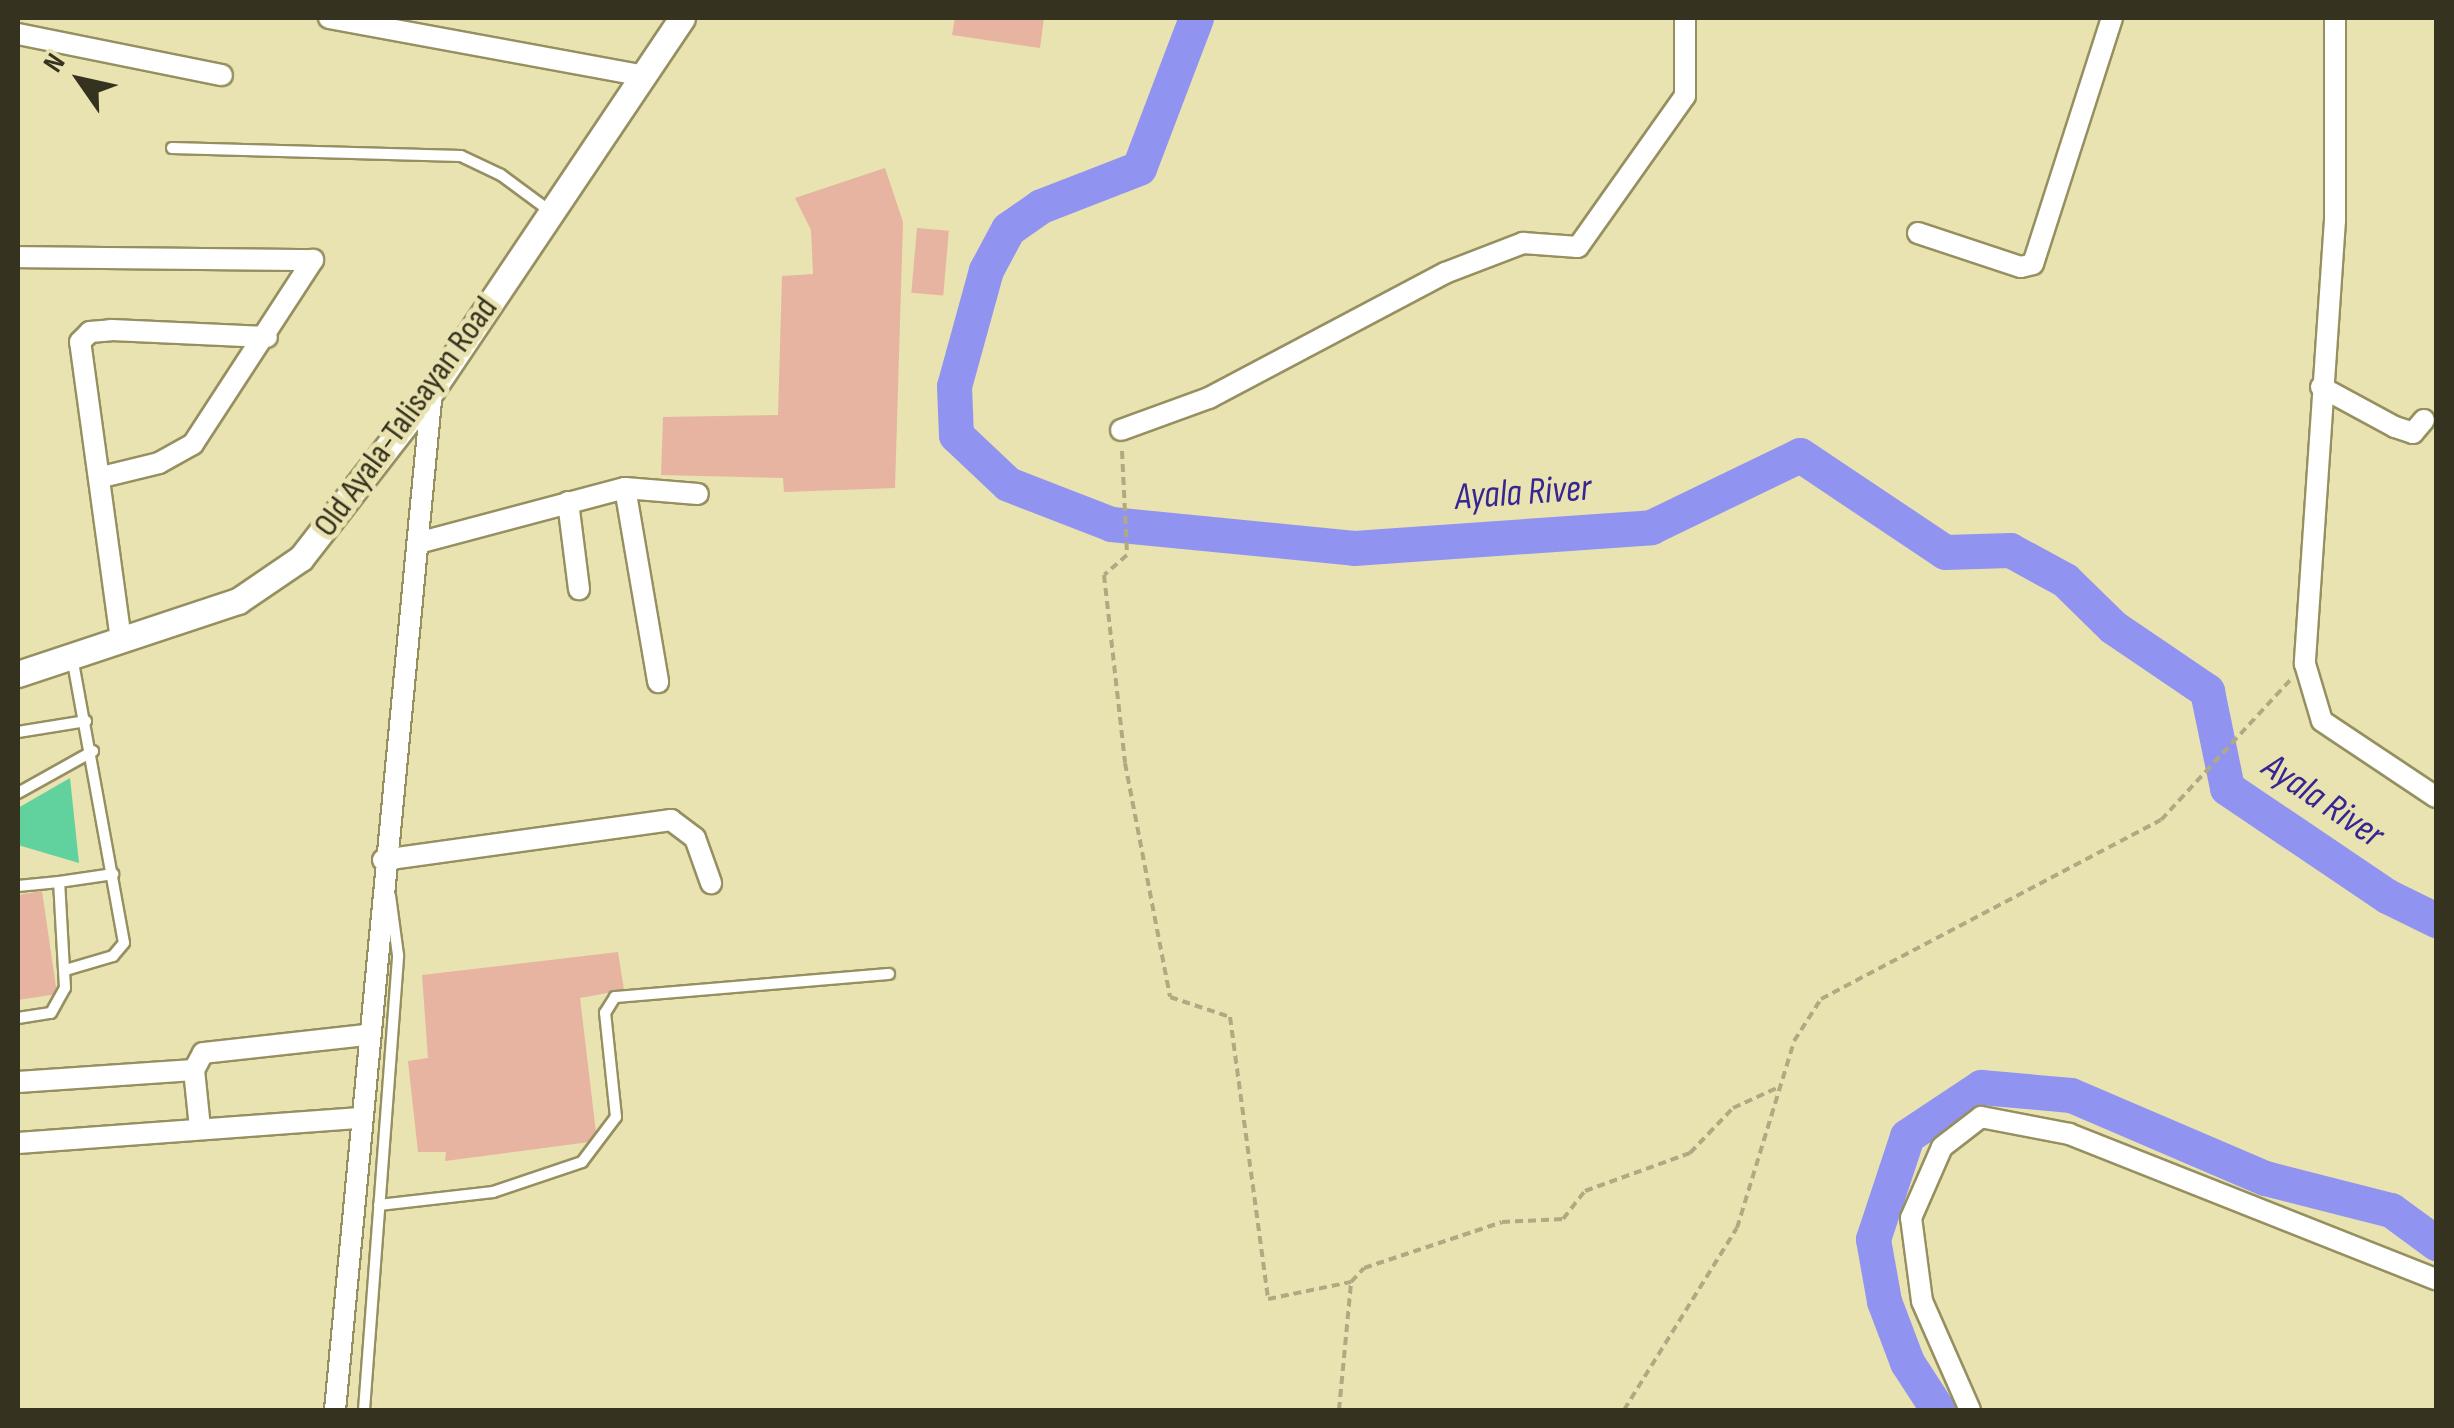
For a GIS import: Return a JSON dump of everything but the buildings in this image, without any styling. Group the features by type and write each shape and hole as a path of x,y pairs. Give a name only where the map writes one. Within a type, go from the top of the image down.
{"street":[{"path":"329,18 644,76"},
{"name":"Old Ayala-Talisayan Road","path":"18,674 238,602 290,567 329,528 432,390 682,18"},
{"path":"1121,430 1208,398 1446,273 1523,243 1578,247 1686,96 1686,18"},
{"path":"1918,233 2021,267 2033,264 2112,18"},
{"path":"2335,18 2340,111 2305,664 2322,721 2436,797"},
{"path":"18,34 222,75"},
{"path":"18,257 313,260 267,337 193,444 159,462 102,477"},
{"path":"121,640 84,336 111,330 267,337"},
{"path":"2321,386 2395,428 2413,433 2424,420"},
{"path":"335,1410 366,1035 432,390"},
{"path":"418,543 625,488 698,494"},
{"path":"625,488 658,682"},
{"path":"568,502 578,588"},
{"path":"383,866 671,820 695,838 711,883"},
{"path":"200,1128 194,1070 203,1053 366,1035"},
{"path":"18,1082 194,1070"},
{"path":"1970,1410 1922,1301 1911,1229 1922,1182 1942,1147 1982,1117 2069,1134 2436,1279"},
{"path":"18,1143 360,1118"}],"lane":[{"path":"172,148 461,156 501,175 552,212"},
{"path":"69,969 120,951 113,874 72,656"},
{"path":"18,732 86,721"},
{"path":"18,792 93,752"},
{"path":"364,1410 398,955 383,866"},
{"path":"18,886 113,874"},
{"path":"18,1018 51,1013 69,969 58,882"},
{"path":"379,1205 492,1192 582,1162 616,1117 605,1013 616,997 889,974"}],"path":[{"path":"1121,430 1127,555 1104,576 1125,762 1170,997 1230,1017 1268,1299 1351,1282 1364,1268 1502,1222 1563,1218 1585,1191 1690,1153 1733,1108 1781,1086"},
{"path":"1624,1410 1737,1228 1794,1041 1821,998 2161,820 2178,795 2305,664"},
{"path":"1339,1410 1351,1282"}],"green space":[{"path":"70,778 79,863 18,845 18,808"}],"waterway":[{"name":"Ayala River","path":"1196,18 1139,168 1041,206 1008,229 986,270 954,386 956,435 1008,484 1111,524 1354,548 1651,527 1800,455 1945,552 2010,550 2065,580 2113,627 2207,691 2227,788 2387,896 2436,920"},
{"name":"Ayala River","path":"1938,1410 1907,1362 1884,1301 1873,1239 1907,1136 1981,1087 2071,1095 2265,1178 2391,1210 2436,1243"}]}
